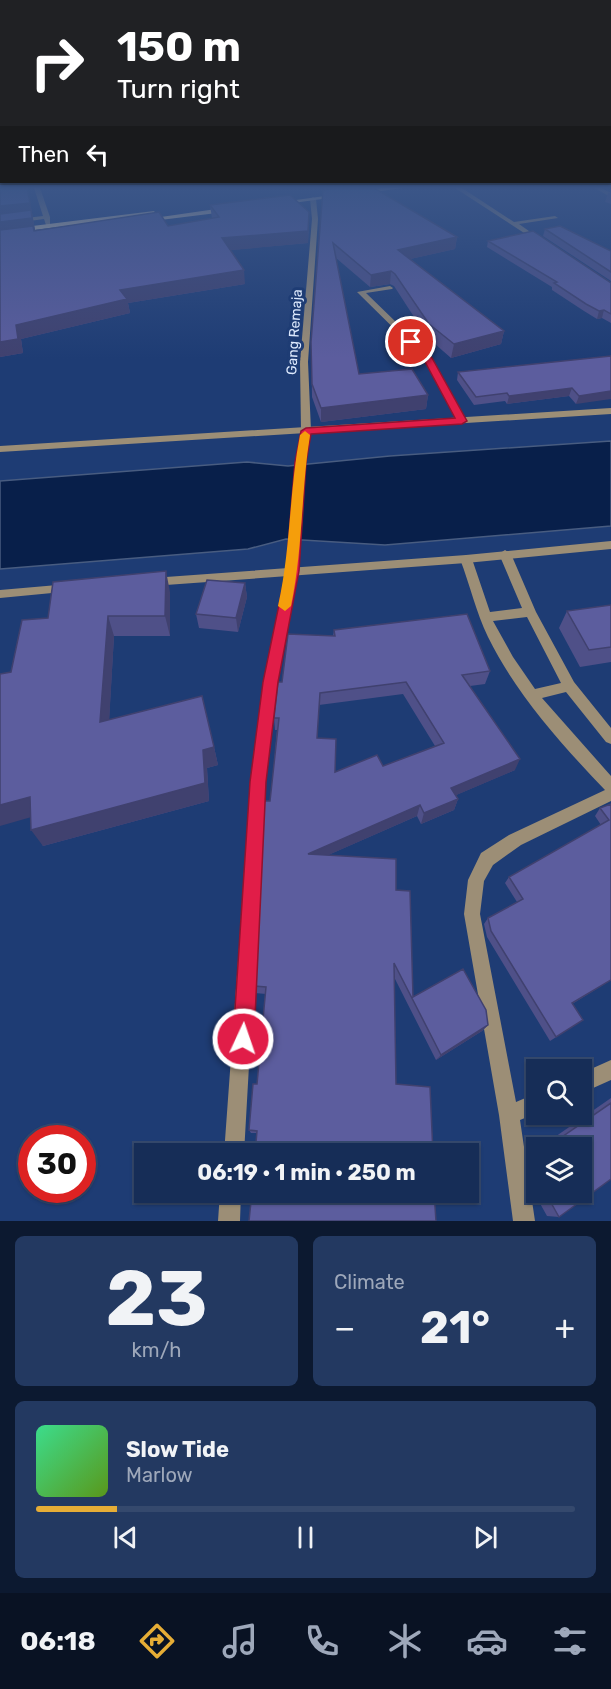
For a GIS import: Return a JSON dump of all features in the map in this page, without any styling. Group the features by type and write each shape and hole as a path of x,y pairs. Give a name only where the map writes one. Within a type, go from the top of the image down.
{"street":[{"name":"Gang Remaja","path":"235,1143 258,782 271,682 292,571 300,462 306,431 304,362 313,245"},
{"path":"545,245 550,249"},
{"path":"390,288 361,292 428,358 462,421"},
{"path":"0,449 611,411"},
{"path":"140,583 466,559 611,544"},
{"path":"505,555 530,612 569,686 611,738"},
{"path":"466,559 486,617 515,672 585,759 611,786"},
{"path":"0,594 82,587"},
{"path":"486,617 530,612"},
{"path":"534,695 569,686"},
{"path":"524,1221 509,1115 472,914 476,880 487,860 515,840 611,794"},
{"path":"592,1079 611,1070"},
{"path":"509,1115 526,1108"},
{"path":"229,1221 230,1203"}],"water":[{"path":"611,441 611,526 385,545 286,539 248,549 0,569 0,481 247,462 288,466 390,456"}],"building":[{"path":"0,245 227,245 244,270 120,290 127,299 16,325 18,339 0,342"},
{"path":"319,245 333,245 359,374 412,369 428,395 321,408 312,384 311,342"},
{"path":"335,245 421,245 398,250 504,331 454,344 429,324 395,274 391,271 371,275"},
{"path":"495,245 554,245 611,283 611,314 586,304 554,283 557,282"},
{"path":"570,245 599,245 611,251 611,272"},
{"path":"611,356 611,391 579,396 572,388 509,396 507,393 476,397 458,372"},
{"path":"166,571 165,616 108,616 100,722 202,696 214,747 203,750 205,783 31,830 30,797 0,805 0,674 11,672 22,620 48,618 53,582"},
{"path":"207,580 245,583 236,618 196,614"},
{"path":"611,605 611,647 589,650 567,611"},
{"path":"467,614 490,671 462,675 520,759 451,788 458,799 424,813 420,805 308,854 396,859 396,890 410,891 413,997 463,969 486,1010 488,1025 441,1055 394,963 396,1084 430,1087 433,1143 256,1143 257,1131 249,1130 253,1084 257,1084 266,987 254,986 264,801 270,801 279,718 274,718 278,682 282,682 288,634 335,636 334,630","holes":["406,682 444,743 383,766 377,755 335,772 336,739 317,738 320,693"]},
{"path":"611,804 611,980 572,1003 583,1020 556,1037 491,931 488,918 523,899 509,877 609,820 600,808"},
{"path":"611,1103 611,1179 592,1193 592,1137 562,1137 579,1125 592,1125 592,1116"},
{"path":"251,1203 435,1203 436,1221 249,1221"},
{"path":"551,1203 578,1203 559,1217"}],"slow traffic":[{"path":"285,606 292,571 300,462 305,435"}],"route":[{"path":"243,1039 258,782 271,682 292,571 300,462 306,431 462,421 428,358 411,342"}]}
